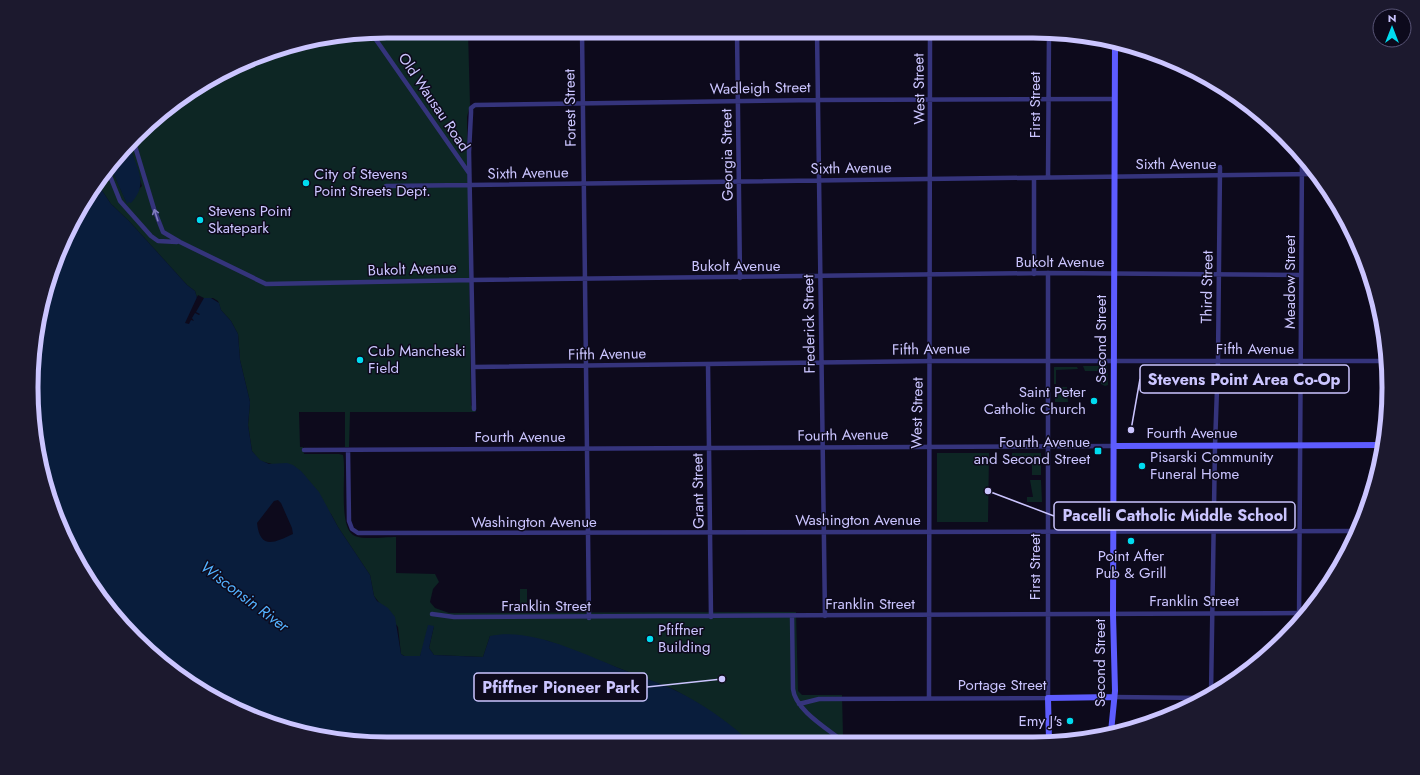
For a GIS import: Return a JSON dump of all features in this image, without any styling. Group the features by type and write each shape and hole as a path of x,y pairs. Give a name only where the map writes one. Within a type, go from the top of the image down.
{"street":[{"name":"Forest Street","path":"582,38 585,280"},
{"name":"Georgia Street","path":"737,38 740,278"},
{"name":"Frederick Street","path":"817,38 825,616"},
{"name":"West Street","path":"929,698 930,38"},
{"name":"Old Wausau Road","path":"375,39 469,173 474,409"},
{"name":"First Street","path":"1048,177 1049,39"},
{"name":"Second Street","path":"1111,728 1113,697 1115,691 1113,614 1115,48"},
{"name":"Wadleigh Street","path":"469,173 470,121 473,106 480,104 738,100 1115,99"},
{"name":"Bukolt Avenue","path":"135,146 160,227 166,235 266,284 1048,273 1301,275"},
{"name":"Meadow Street","path":"1299,613 1302,361 1302,165"},
{"name":"Third Street","path":"1211,688 1215,446 1218,360 1220,168"},
{"name":"Sixth Avenue","path":"386,186 1309,174"},
{"name":"Bukolt Avenue","path":"110,175 120,202 151,236 158,241 180,242"},
{"path":"1034,178 1034,274"},
{"name":"First Street","path":"1048,273 1047,446 1049,736"},
{"path":"585,280 590,618"},
{"name":"Fifth Avenue","path":"474,366 1048,360 1381,361"},
{"name":"Grant Street","path":"708,364 711,617"},
{"name":"Fourth Avenue","path":"304,450 1377,445"},
{"name":"Washington Avenue","path":"348,450 349,522 352,529 358,533 589,534 710,532 1214,530 1351,531"},
{"name":"Franklin Street","path":"432,614 454,617 590,618 1299,613"},
{"path":"792,616 793,689 796,699 799,704 838,737"},
{"name":"Portage Street","path":"799,704 819,699 1193,698"}],"green space":[{"path":"388,38 468,38 470,105 467,117 471,405 476,412 350,412 349,447 345,447 345,412 299,412 300,447 303,447 304,454 343,455 344,512 349,531 355,536 364,538 396,537 396,573 435,574 439,582 433,589 430,602 435,608 449,613 796,612 798,691 802,695 842,695 844,737 743,737 699,704 673,689 548,641 521,636 490,636 483,657 434,655 429,648 434,626 420,656 406,657 401,654 398,627 374,596 370,575 331,514 276,465 260,461 252,451 248,425 250,402 240,360 238,334 231,321 221,310 218,301 213,298 197,298 195,291 187,285 129,221 111,204 100,188 113,172 126,201 142,186 131,150 140,140 175,110 193,97 233,74 297,50 342,41"},
{"path":"1083,366 1107,366 1108,385 1105,386 1101,384 1101,371 1085,371"},
{"path":"1054,367 1077,367 1078,369 1056,370 1056,384 1054,384"},
{"path":"1055,387 1067,387 1068,402 1055,402"},
{"path":"937,453 989,453 988,522 937,522"},
{"path":"1012,453 1041,453 1041,475 1032,475 1032,456 1012,456"},
{"path":"1030,480 1041,480 1042,502 1027,502 1027,497 1033,497"},
{"path":"520,589 527,589 527,606 520,606"}],"water":[{"path":"131,150 140,176 140,183 136,196 131,203 129,202 127,204 113,172"},
{"name":"Wisconsin River","path":"100,188 111,204 129,221 187,285 195,291 197,298 211,298 219,303 221,310 231,321 238,334 240,360 250,402 248,425 252,451 260,460 269,464 287,463 293,465 301,471 319,492 338,527 370,575 374,596 377,601 388,608 395,617 401,654 404,656 420,656 428,625 434,626 429,648 434,655 483,657 490,636 506,634 522,635 557,644 664,685 704,707 736,729 745,737 388,737 342,734 297,725 233,701 193,678 157,650 140,635 110,600 97,582 74,542 50,478 41,433 38,388 39,365 41,342 50,297 74,233","holes":["278,500 281,503 292,528 293,534 280,540 269,542 265,541 261,537 257,523 274,501"]}],"pier":[{"path":"198,295 204,298 196,312 200,314 195,313 192,318 194,321 191,320 189,324 185,323"}],"place":[{"name":"City of Stevens Point Streets Dept.","path":"306,183"},
{"name":"Stevens Point Skatepark","path":"200,220"},
{"name":"Cub Mancheski Field","path":"360,360"},
{"name":"Saint Peter Catholic Church","path":"1094,401"},
{"name":"Stevens Point Area Co-Op","path":"1131,430"},
{"name":"Fourth Avenue and Second Street","path":"1098,451"},
{"name":"Pisarski Community Funeral Home","path":"1142,466"},
{"name":"Pacelli Catholic Middle School","path":"988,491"},
{"name":"Point After Pub & Grill","path":"1131,541"},
{"name":"Pfiffner Building","path":"650,639"},
{"name":"Pfiffner Pioneer Park","path":"722,679"},
{"name":"Emy J's","path":"1070,721"}]}
